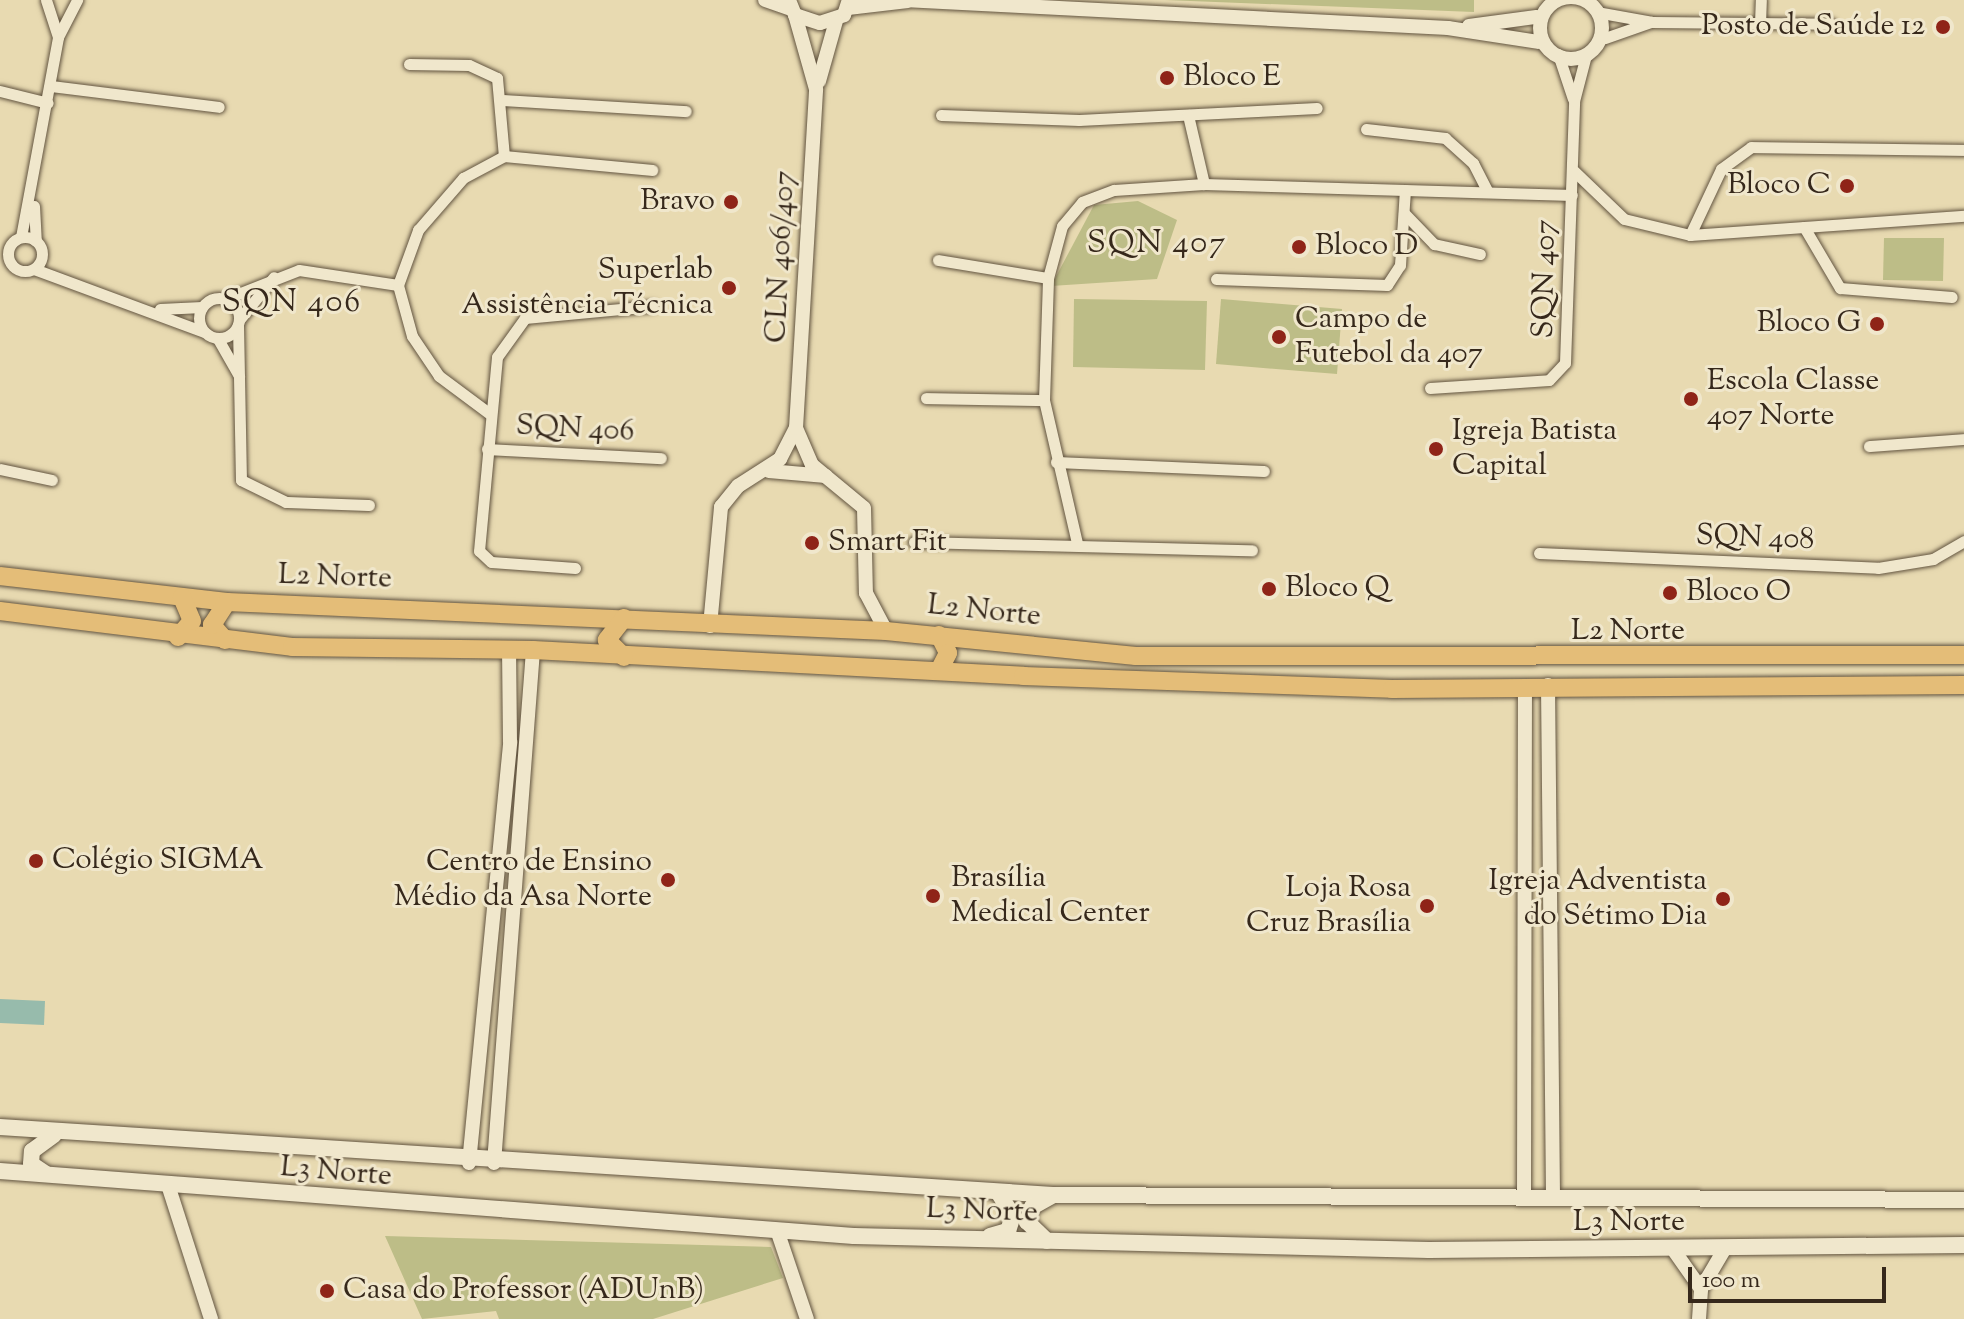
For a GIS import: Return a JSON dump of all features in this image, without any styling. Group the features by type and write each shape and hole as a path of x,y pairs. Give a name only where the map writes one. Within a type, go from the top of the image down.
{"main road":[{"name":"L2 Norte","path":"0,576 227,602 624,618 710,626 886,631 1184,657 1964,655"},
{"path":"178,637 192,621 182,597"},
{"path":"225,640 212,625 227,602"},
{"name":"L2 Norte","path":"0,611 178,637 225,640 533,650 624,657 1392,689 1548,685 1964,685"},
{"path":"624,618 607,640 624,657"},
{"path":"939,635 948,653 939,671"},
{"name":"L3 Norte","path":"0,1127 469,1163 1053,1195 1964,1200"},
{"path":"51,1176 34,1167 32,1151 39,1140 60,1133"},
{"name":"L3 Norte","path":"0,1171 169,1188 778,1233 1050,1243 1675,1252 1964,1245"},
{"path":"965,1238 1008,1231 1013,1207 998,1192"},
{"path":"1050,1243 1027,1222 1032,1207 1053,1195"}],"street":[{"path":"46,0 58,37"},
{"path":"15,268 5,247 21,237 34,198 58,37 77,0"},
{"path":"765,0 836,21 849,4 906,0 1448,28 1538,42 1558,54 1586,55"},
{"path":"1760,24 1761,0"},
{"path":"1448,28 1536,17 1558,1 1589,1 1602,13 1652,22 1831,24"},
{"name":"CLN 406/407","path":"792,8 816,89"},
{"path":"1602,13 1605,38"},
{"path":"1536,17 1538,42"},
{"name":"CLN 406/407","path":"796,428 816,89 836,21"},
{"path":"1574,101 1586,55 1605,38 1652,22"},
{"path":"1558,54 1574,101"},
{"path":"409,64 482,68 497,78 504,100 504,156"},
{"path":"51,86 219,107"},
{"path":"0,91 48,103"},
{"path":"504,100 686,111"},
{"name":"SQN 407","path":"1430,388 1558,376 1568,354 1574,101"},
{"path":"941,115 1188,115 1317,108"},
{"path":"1188,115 1204,184"},
{"path":"1366,129 1445,138 1473,163 1487,191"},
{"path":"1690,235 1721,169 1751,147 1964,150"},
{"path":"156,309 202,307 274,276 299,270 398,285 414,238 440,201 463,178 504,156 652,170"},
{"path":"1574,171 1624,219 1690,235 1960,216 1964,228"},
{"name":"SQN 407","path":"1077,543 1044,400 1048,278 1062,226 1089,198 1204,184 1572,195"},
{"path":"1216,279 1378,289 1399,271 1405,190"},
{"path":"34,198 36,241 42,258 76,283"},
{"path":"1405,214 1434,244 1480,254"},
{"path":"1804,227 1840,288 1952,297"},
{"path":"21,237 36,241"},
{"path":"34,269 42,258"},
{"path":"938,260 1048,278"},
{"path":"0,267 34,269 156,309 218,339 241,380"},
{"path":"218,339 239,323 274,276"},
{"name":"SQN 406","path":"398,285 427,364 490,414"},
{"path":"225,299 239,323 241,380 236,457 246,485 286,502 369,505"},
{"name":"SQN 406","path":"575,568 482,556 477,534 497,357 516,323 652,306"},
{"path":"202,307 204,332"},
{"path":"926,398 1044,400"},
{"path":"769,471 796,428"},
{"path":"796,428 804,452 826,476 864,508 866,593 886,631"},
{"path":"1869,446 1964,439"},
{"name":"SQN 406","path":"487,449 661,458"},
{"path":"1056,462 1264,471"},
{"path":"0,469 52,480"},
{"path":"710,626 721,507 738,486 769,471 826,476"},
{"name":"SQN 408","path":"1539,553 1878,568 1933,559 1964,541"},
{"path":"914,542 1077,543 1252,550"},
{"path":"469,1163 510,742 509,650"},
{"path":"494,1163 533,650"},
{"path":"1548,685 1553,1198"},
{"path":"1524,1196 1525,686"},
{"path":"169,1188 211,1319"},
{"path":"778,1233 807,1319"},
{"path":"1699,1319 1701,1289 1724,1250"},
{"path":"1675,1252 1701,1289"}],"green space":[{"path":"1165,0 1474,0 1474,12"},
{"path":"1138,201 1177,220 1157,279 1051,286 1094,205"},
{"path":"1884,238 1944,238 1943,281 1883,280"},
{"path":"1074,299 1207,301 1205,370 1073,367"},
{"name":"Campo de Futebol da 407","path":"1221,299 1342,309 1337,374 1216,364"},
{"path":"385,1236 771,1247 783,1278 653,1319 499,1319 496,1311 422,1319"}],"shaded area":[{"path":"0,999 45,1001 44,1025 0,1023"}],"place":[{"name":"Posto de Saúde 12","path":"1943,27"},
{"name":"Bloco E","path":"1167,78"},
{"name":"Bloco C","path":"1847,186"},
{"name":"Bravo","path":"731,202"},
{"name":"Bloco D","path":"1299,247"},
{"name":"Superlab Assistência Técnica","path":"729,288"},
{"name":"Bloco G","path":"1877,324"},
{"name":"Campo de Futebol da 407","path":"1279,337"},
{"name":"Escola Classe 407 Norte","path":"1691,399"},
{"name":"Igreja Batista Capital","path":"1436,449"},
{"name":"Smart Fit","path":"812,543"},
{"name":"Bloco Q","path":"1269,589"},
{"name":"Bloco O","path":"1670,593"},
{"name":"Colégio SIGMA","path":"36,861"},
{"name":"Centro de Ensino Médio da Asa Norte","path":"668,880"},
{"name":"Brasília Medical Center","path":"933,896"},
{"name":"Igreja Adventista do Sétimo Dia","path":"1723,899"},
{"name":"Loja Rosa Cruz Brasília","path":"1427,906"},
{"name":"Casa do Professor (ADUnB)","path":"327,1291"}],"district":[{"name":"SQN 407","path":"1157,244"},
{"name":"SQN 406","path":"292,303"}]}
